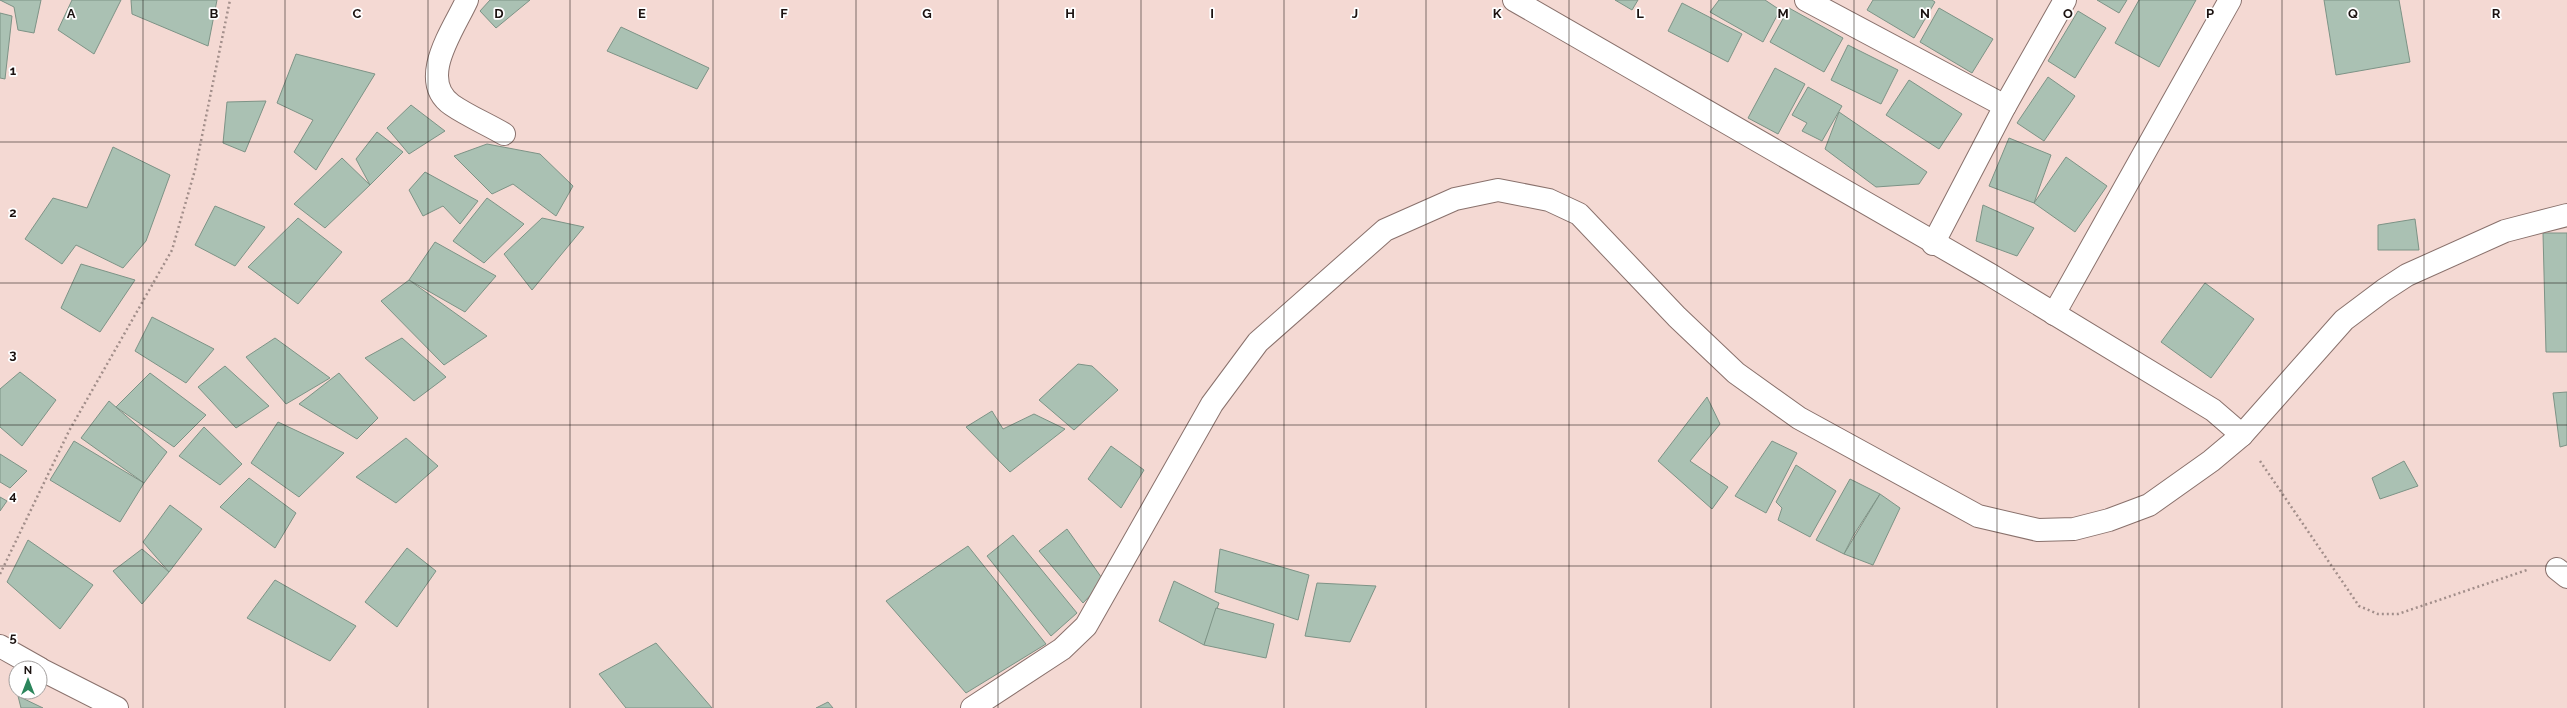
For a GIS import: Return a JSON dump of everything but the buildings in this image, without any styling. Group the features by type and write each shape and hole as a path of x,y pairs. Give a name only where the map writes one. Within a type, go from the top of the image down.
{"street":[{"path":"467,0 440,59 436,73 438,89 451,105 504,134"},
{"path":"1514,0 1933,244 1989,274 2213,410 2242,435"},
{"path":"1806,0 2005,106"},
{"path":"2054,314 2230,0"},
{"path":"1933,244 2062,1"},
{"path":"972,708 1062,649 1086,626 1212,404 1258,342 1385,230 1455,199 1498,190 1549,200 1579,214 1677,317 1736,373 1799,418 1978,516 2038,530 2074,529 2109,520 2149,505 2211,461 2242,435 2344,320 2384,290 2407,275 2505,231 2567,215"},
{"path":"0,646 25,660"},
{"path":"48,673 117,708"}],"path":[{"path":"0,574 69,431 172,250 195,170 230,0"},
{"path":"2242,435 2359,606 2378,614 2398,614 2536,566 2562,573"}]}
